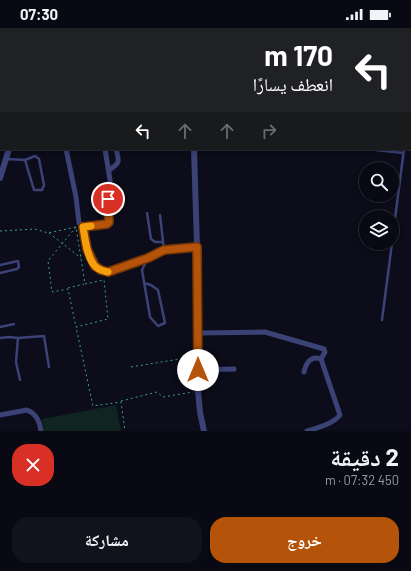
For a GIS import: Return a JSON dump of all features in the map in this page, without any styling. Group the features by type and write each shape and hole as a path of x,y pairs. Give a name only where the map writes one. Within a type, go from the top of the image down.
{"street":[{"path":"0,178 9,150"},
{"path":"66,150 80,223 83,227 107,224 109,222 108,199 110,170 105,150"},
{"path":"110,170 117,166 119,160 116,150"},
{"path":"194,150 197,247 198,392 204,431"},
{"path":"198,333 265,332 324,349 325,352 321,359 340,415 322,429 307,431"},
{"path":"304,372 306,363 312,358 317,357 321,359"},
{"path":"198,370 234,369"},
{"path":"0,415 27,410 36,417 40,423 41,431"}],"lane":[{"path":"376,150 403,153"},
{"path":"396,210 404,150"},
{"path":"6,159 25,160 35,156 39,159 44,185 42,190 34,190 25,160"},
{"path":"147,212 151,239 155,242 163,242"},
{"path":"160,214 164,250"},
{"path":"83,227 87,249 95,266 108,272 148,258 164,250 197,247"},
{"path":"382,320 391,250"},
{"path":"144,283 151,285 158,290 165,323 163,325 158,326 150,317 144,283 142,270 148,258"},
{"path":"0,265 19,263 19,268 0,273"},
{"path":"0,327 14,324"},
{"path":"0,338 44,336 49,367"},
{"path":"18,338 16,362 20,380"}],"path":[{"path":"0,232 35,229 48,232 76,227"},
{"path":"76,227 48,261 52,292 104,280 108,319 76,327"},
{"path":"76,227 85,284"},
{"path":"48,232 81,258"},
{"path":"68,289 93,406 121,402 157,392 163,397 198,392"},
{"path":"131,367 198,356"},
{"path":"121,402 125,431"}],"green space":[{"path":"116,405 121,431 44,431 42,419"}],"slow traffic":[{"path":"91,226 83,227 87,249 95,266 108,272"}],"route":[{"path":"108,199 109,222 107,224 83,227 87,249 95,266 101,270 108,272 148,258 164,250 197,247 198,370"}]}
